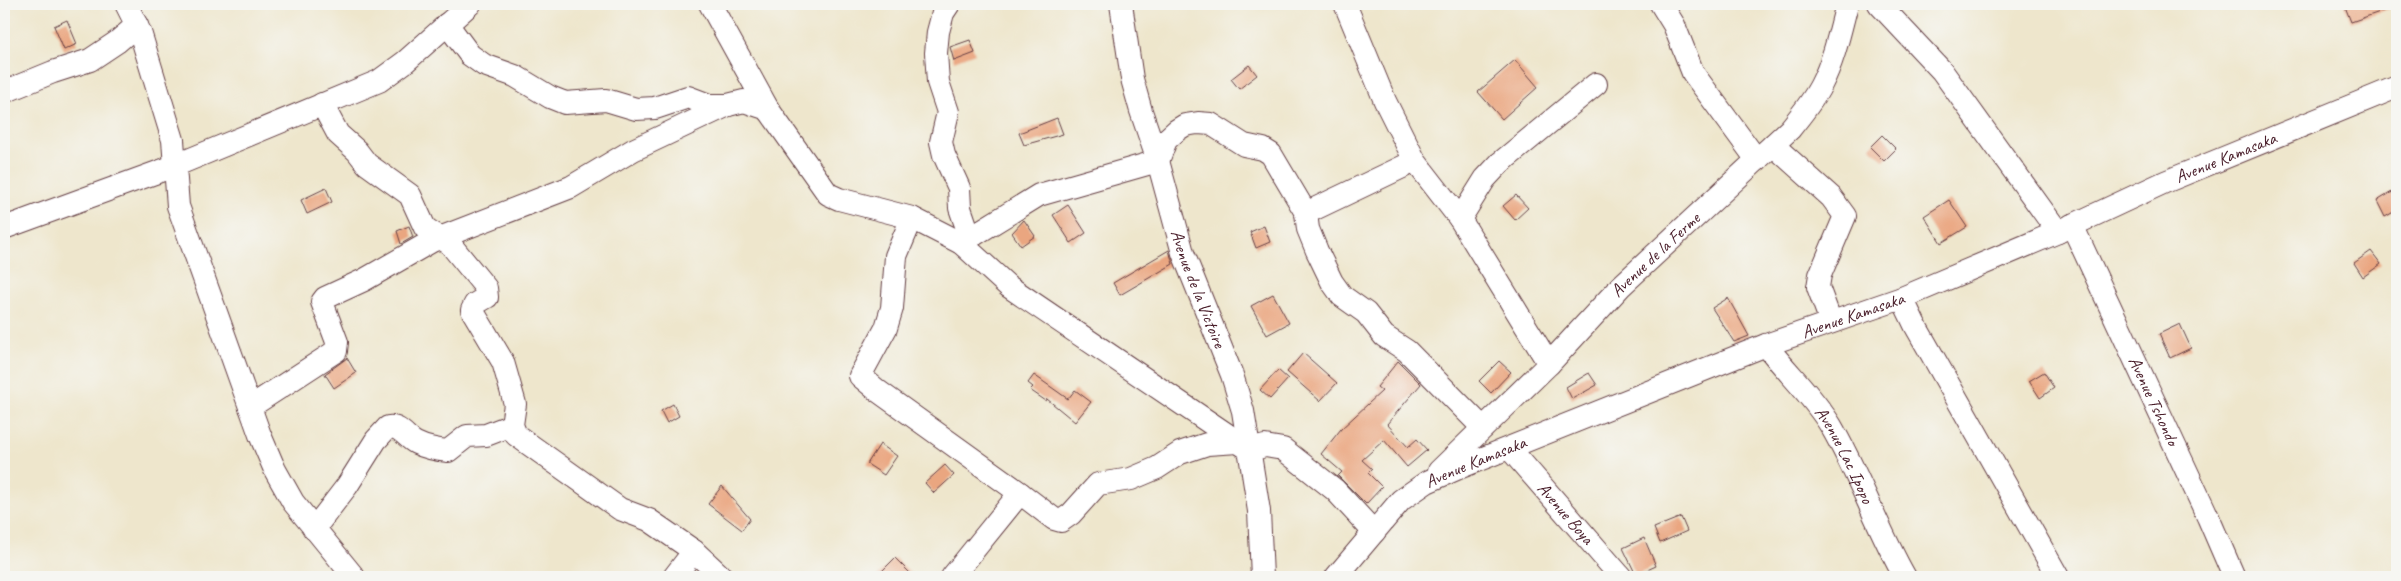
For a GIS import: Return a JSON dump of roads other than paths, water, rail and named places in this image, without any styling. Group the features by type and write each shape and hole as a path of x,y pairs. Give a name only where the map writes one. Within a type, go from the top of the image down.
{"street":[{"path":"126,4 137,25 173,140 178,206 275,470 293,502 354,577"},
{"path":"4,228 174,166 378,81 405,62 470,4"},
{"path":"710,4 768,109 828,194 839,199 912,218 966,240 1008,286 1244,446"},
{"path":"949,4 943,13 938,32 937,46 938,82 948,112 941,142 944,155 959,188 960,208 966,240"},
{"path":"1345,4 1385,101 1415,162 1460,219 1549,364"},
{"path":"1661,4 1674,26 1693,73 1765,152 1831,197 1846,216 1820,275 1818,287 1831,322"},
{"name":"Avenue de la Ferme","path":"1428,482 1549,364 1620,287 1790,129 1810,104 1822,84 1831,62 1847,4"},
{"name":"Avenue Tshondo","path":"1879,4 1942,71 2065,228 2208,517 2234,577"},
{"name":"Avenue de la Victoire","path":"1119,9 1132,79 1158,161 1188,267 1232,375 1243,411 1244,446 1259,511 1262,577"},
{"path":"447,24 470,54 484,65 515,76 550,97 565,103 606,100 636,108 655,108 688,97 709,105 728,105"},
{"path":"4,92 52,72 90,60 117,42 137,25"},
{"path":"1460,219 1485,178 1495,168 1596,84"},
{"name":"Avenue Kamasaka","path":"1336,577 1401,500 1428,482 1461,467 1766,345 1902,298 2166,182 2397,87"},
{"path":"250,406 336,351 337,342 323,306 323,300 441,238 571,187 633,150 728,105 744,101 768,109"},
{"path":"322,104 338,134 357,151 367,164 410,195 425,228 450,244 486,288 487,297 475,304 472,310 503,362 516,404 512,425 516,435 552,460 576,480 620,509 648,520 694,551 722,577"},
{"path":"966,240 1039,195 1158,161 1166,140 1177,130 1185,125 1211,124 1244,145 1263,149 1271,154 1306,213 1308,230 1314,244 1332,282 1342,296 1366,313 1384,336 1407,351 1484,428"},
{"path":"1306,213 1415,162"},
{"path":"912,218 896,256 892,308 886,328 860,376 1054,519 1061,521 1071,514 1098,484 1131,479 1157,468 1180,453 1207,444 1265,446 1283,449 1335,490 1374,532"},
{"path":"1902,298 1914,325 2058,577"},
{"name":"Avenue Lac Ipopo","path":"1766,345 1783,368 1815,402 1830,426 1851,464 1904,577"},
{"path":"314,529 347,486 376,440 388,427 396,427 414,443 436,450 448,451 467,436 486,435 512,425"},
{"name":"Avenue Boya","path":"1510,449 1621,577"},
{"path":"952,577 1020,493"},
{"path":"674,577 694,551"}]}
